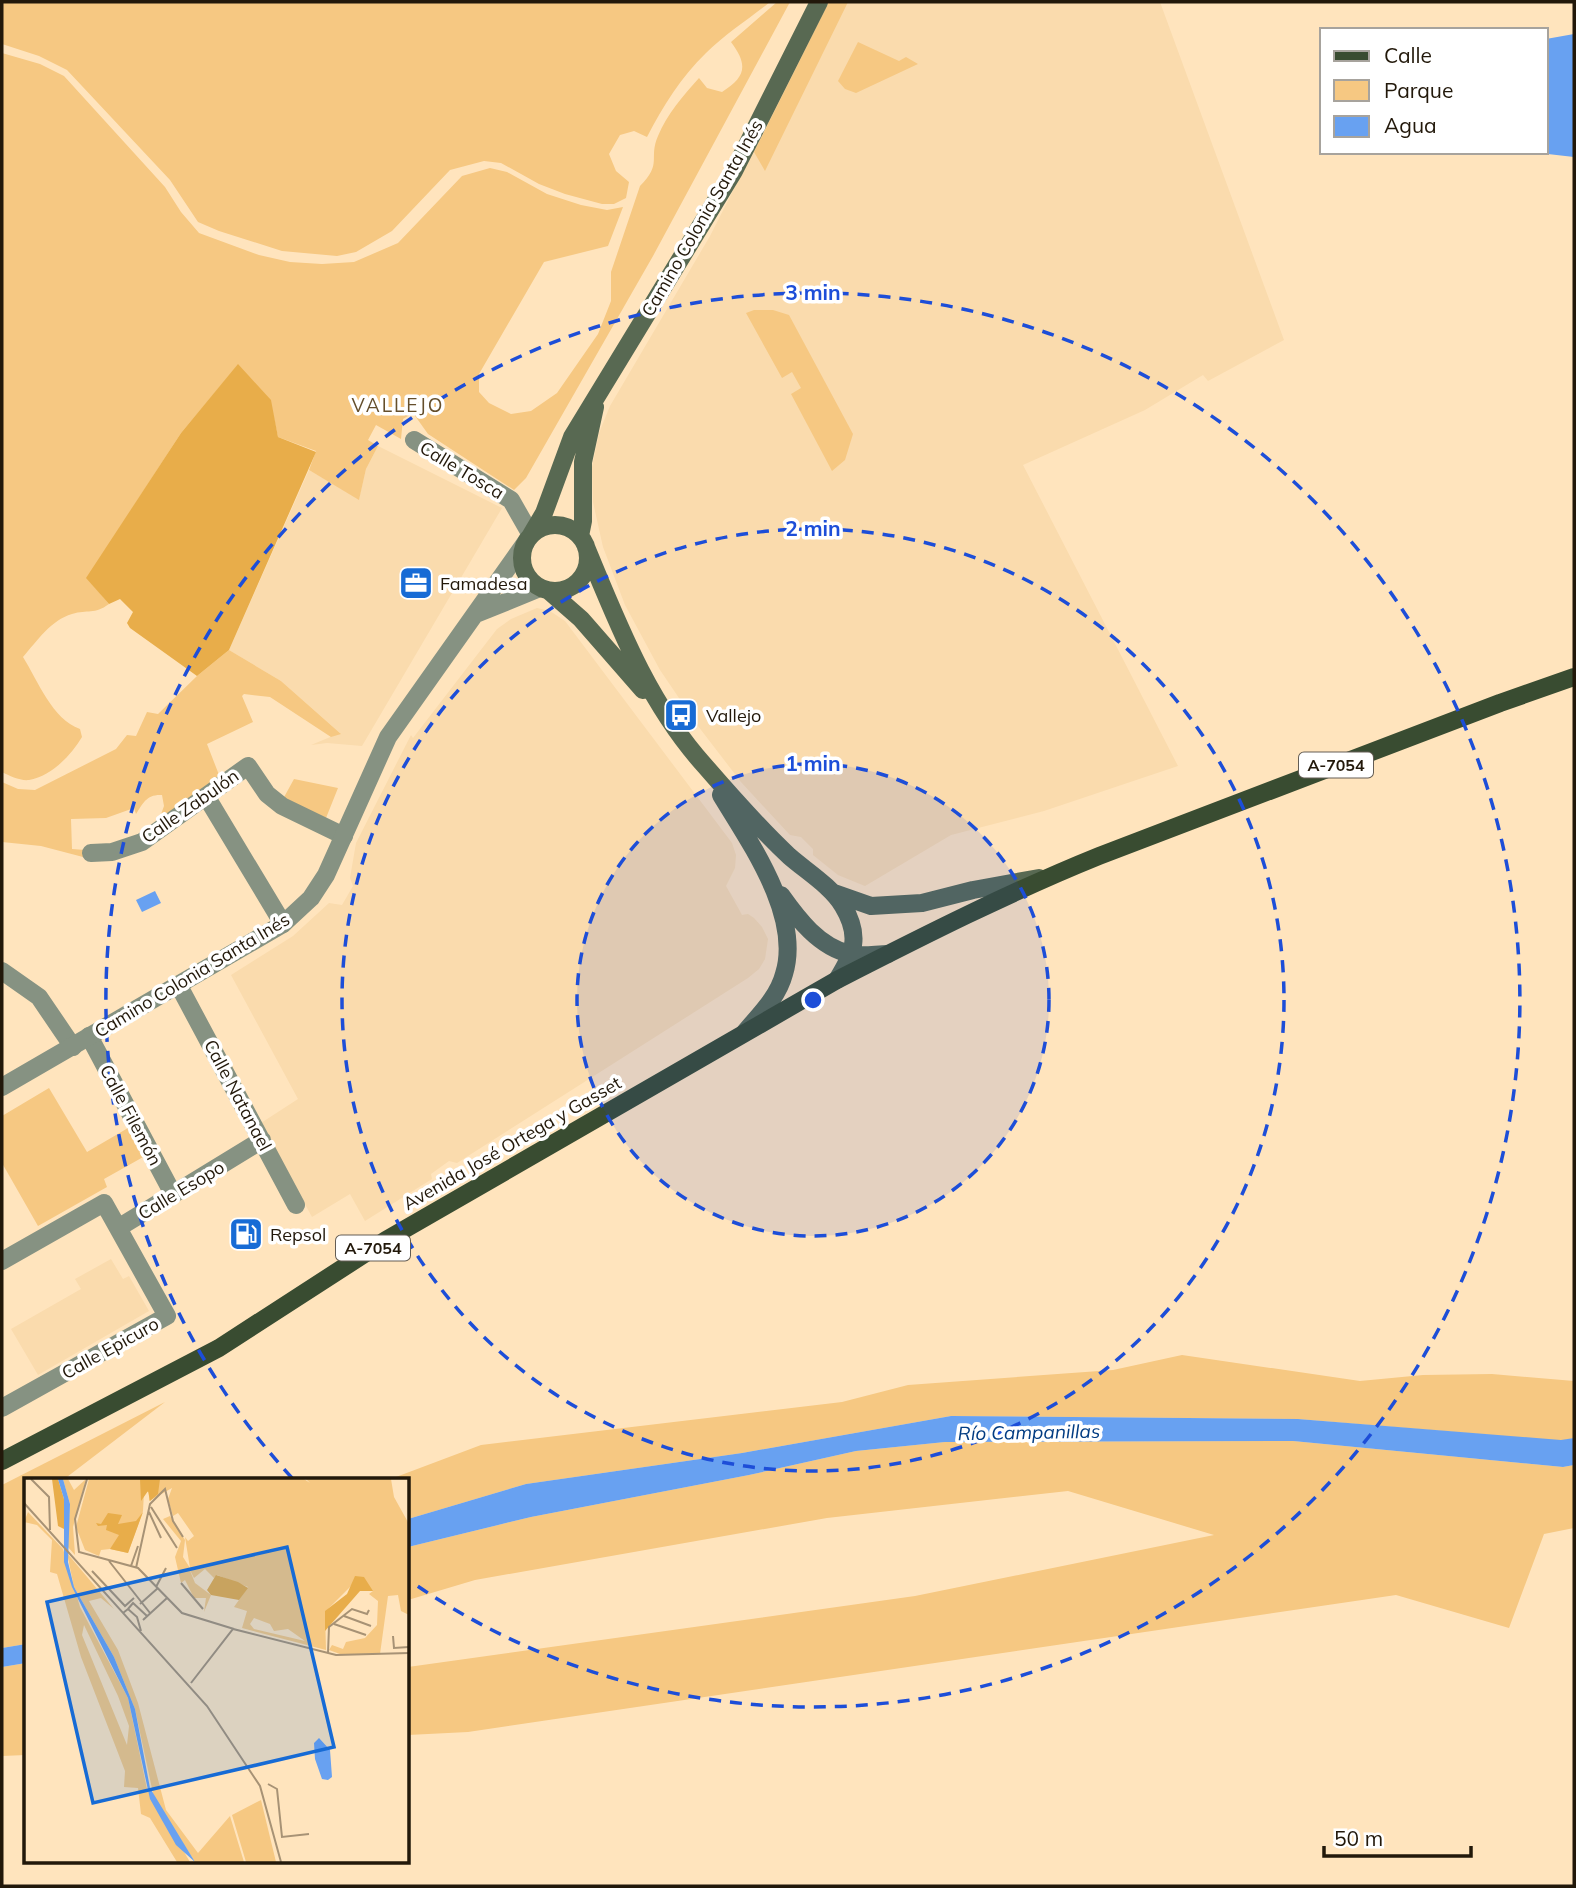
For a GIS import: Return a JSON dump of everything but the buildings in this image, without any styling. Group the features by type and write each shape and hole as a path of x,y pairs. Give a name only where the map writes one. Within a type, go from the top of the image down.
{"main road":[{"name":"Camino Colonia Santa Inés","path":"528,538 544,513 572,437 734,171 819,2"},
{"name":"Camino Colonia Santa Inés","path":"598,393 583,462 583,542 616,620 660,708"},
{"path":"556,525 573,530 583,542 587,564 578,582 559,591 545,590 533,583 523,569 522,551 528,538 547,526 556,525"},
{"name":"Camino Colonia Santa Inés","path":"545,590 581,619 660,708 703,765 787,854 842,904 853,926 853,955"},
{"name":"Avenida José Ortega y Gasset","path":"2,1461 219,1348 386,1240 837,980 888,954 1051,875 1574,677"},
{"name":"Camino Colonia Santa Inés","path":"703,765 767,875 796,916 819,939 835,949 853,955 888,954"},
{"name":"Camino Colonia Santa Inés","path":"744,1034 774,998 784,975 789,950 783,917 767,875"},
{"name":"Avenida José Ortega y Gasset","path":"828,890 871,906 922,904 973,890 1051,875"},
{"path":"837,980 853,955"}],"street":[{"name":"Calle Tosca","path":"414,440 511,500 528,538"},
{"name":"Camino Colonia Santa Inés","path":"2,1087 283,924 311,898 326,875 388,737 528,538"},
{"path":"476,614 545,590"},
{"name":"Calle Zabulón","path":"91,853 112,852 142,842 248,766 267,794 282,806 344,836"},
{"path":"206,796 283,924"},
{"path":"2,971 39,997 72,1046"},
{"name":"Calle Natanael","path":"179,986 296,1205"},
{"name":"Calle Filemón","path":"89,1036 173,1194"},
{"name":"Calle Esopo","path":"2,1261 104,1203 118,1228 262,1140"},
{"name":"Calle Epicuro","path":"2,1408 167,1316 118,1228"}],"shaded area":[{"path":"829,2 1160,2 1284,340 1208,381 1203,375 1145,410 1023,465 1178,766 1044,811 951,835 865,886 838,875 813,855 813,849 801,837 790,835 741,782 698,726 660,670 625,605 603,547 593,502 592,467 599,433 610,406 710,236"},
{"path":"238,364 271,400 278,437 316,452 229,650 197,676 130,628 127,623 133,612 120,599 109,604 86,578 181,433"},
{"path":"378,446 502,508 362,746 327,743 311,745 340,733 281,681 229,650 309,470 359,499 366,469"},
{"path":"537,608 550,611 565,621 732,843 736,855 735,868 726,886 742,915 748,914 762,927 768,939 765,959 759,969 748,978 457,1163 449,1161 431,1174 432,1179 365,1221 350,1194 312,1217 261,1123 298,1099 231,975 293,936 329,903 342,905 353,886 350,878 356,843 411,735 413,738 497,629 511,619"},
{"path":"111,1259 123,1279 129,1276 149,1311 38,1375 11,1329 81,1289 75,1279"}],"green space":[{"path":"2,2 770,2 721,39 697,62 673,92 647,137 634,131 620,135 609,154 616,171 629,182 626,198 614,204 602,204 539,184 501,163 484,161 450,170 392,231 356,252 337,256 282,251 198,222 170,180 67,70 39,56 2,44"},
{"path":"777,2 790,2 653,256 526,478 514,490 428,434 413,413 403,419 401,439 376,425 368,440 378,446 366,469 359,500 309,470 316,451 278,437 270,400 238,365 181,433 87,578 109,604 99,610 72,614 57,621 23,657 54,708 61,717 80,729 82,737 60,764 37,778 22,780 2,772 2,53 40,64 64,76 165,187 199,233 259,255 290,262 354,262 398,243 462,176 490,168 507,172 547,194 581,205 607,210 623,207 608,246 544,262 479,374 479,392 489,403 511,414 531,411 557,393 598,334 611,301 611,272 640,186 651,172 655,144 666,120 699,78 707,88 722,92 736,81 740,76 742,64 731,42"},
{"path":"829,2 848,2 765,171 754,152"},
{"path":"858,42 899,61 906,57 918,64 856,93 845,89 838,81"},
{"path":"773,310 789,315 853,434 845,460 832,471 791,394 801,388 792,372 782,378 746,313"},
{"path":"229,650 281,681 341,734 331,737 270,697 244,694 242,696 253,722 207,744 221,780 163,821 160,817 164,806 162,795 157,795 146,800 136,814 134,808 106,818 71,819 72,849 85,850 83,857 41,846 2,842 2,782 18,789 35,790 116,749 127,735 136,736 147,712 158,714 197,676"},
{"path":"294,779 338,788 326,818 283,799"},
{"path":"49,1088 87,1152 128,1128 145,1156 104,1179 107,1187 38,1226 2,1163 2,1116"},
{"path":"1182,1355 1360,1381 1423,1375 1492,1374 1574,1381 1574,1438 1561,1441 1298,1419 951,1416 742,1453 526,1484 410,1518 410,1478 393,1478 481,1445 842,1402 908,1385 1113,1370"},
{"path":"165,1402 66,1478 24,1478 24,1644 2,1648 2,1485"},
{"path":"1293,1441 1563,1467 1574,1465 1574,1528 1544,1534 1509,1628 1396,1595 468,1732 410,1735 410,1667 915,1596 1214,1535 1068,1491 827,1518 475,1580 410,1599 410,1547 531,1517 749,1475 856,1451 945,1442"},
{"path":"24,1663 24,1755 2,1756 2,1667"}],"water":[{"path":"1574,34 1574,157 1548,154 1548,39"},
{"path":"155,891 161,903 142,912 136,900"},
{"name":"Río Campanillas","path":"951,1416 1298,1419 1561,1440 1574,1438 1574,1465 1563,1467 1293,1441 945,1442 856,1451 749,1475 531,1517 410,1547 410,1518 526,1484 742,1453"},
{"path":"24,1644 24,1663 2,1667 2,1648"}],"place":[{"name":"Famadesa","path":"416,583"},
{"name":"Vallejo","path":"681,715"},
{"name":"Repsol","path":"246,1234"}],"district":[{"name":"VALLEJO","path":"398,405"}]}
